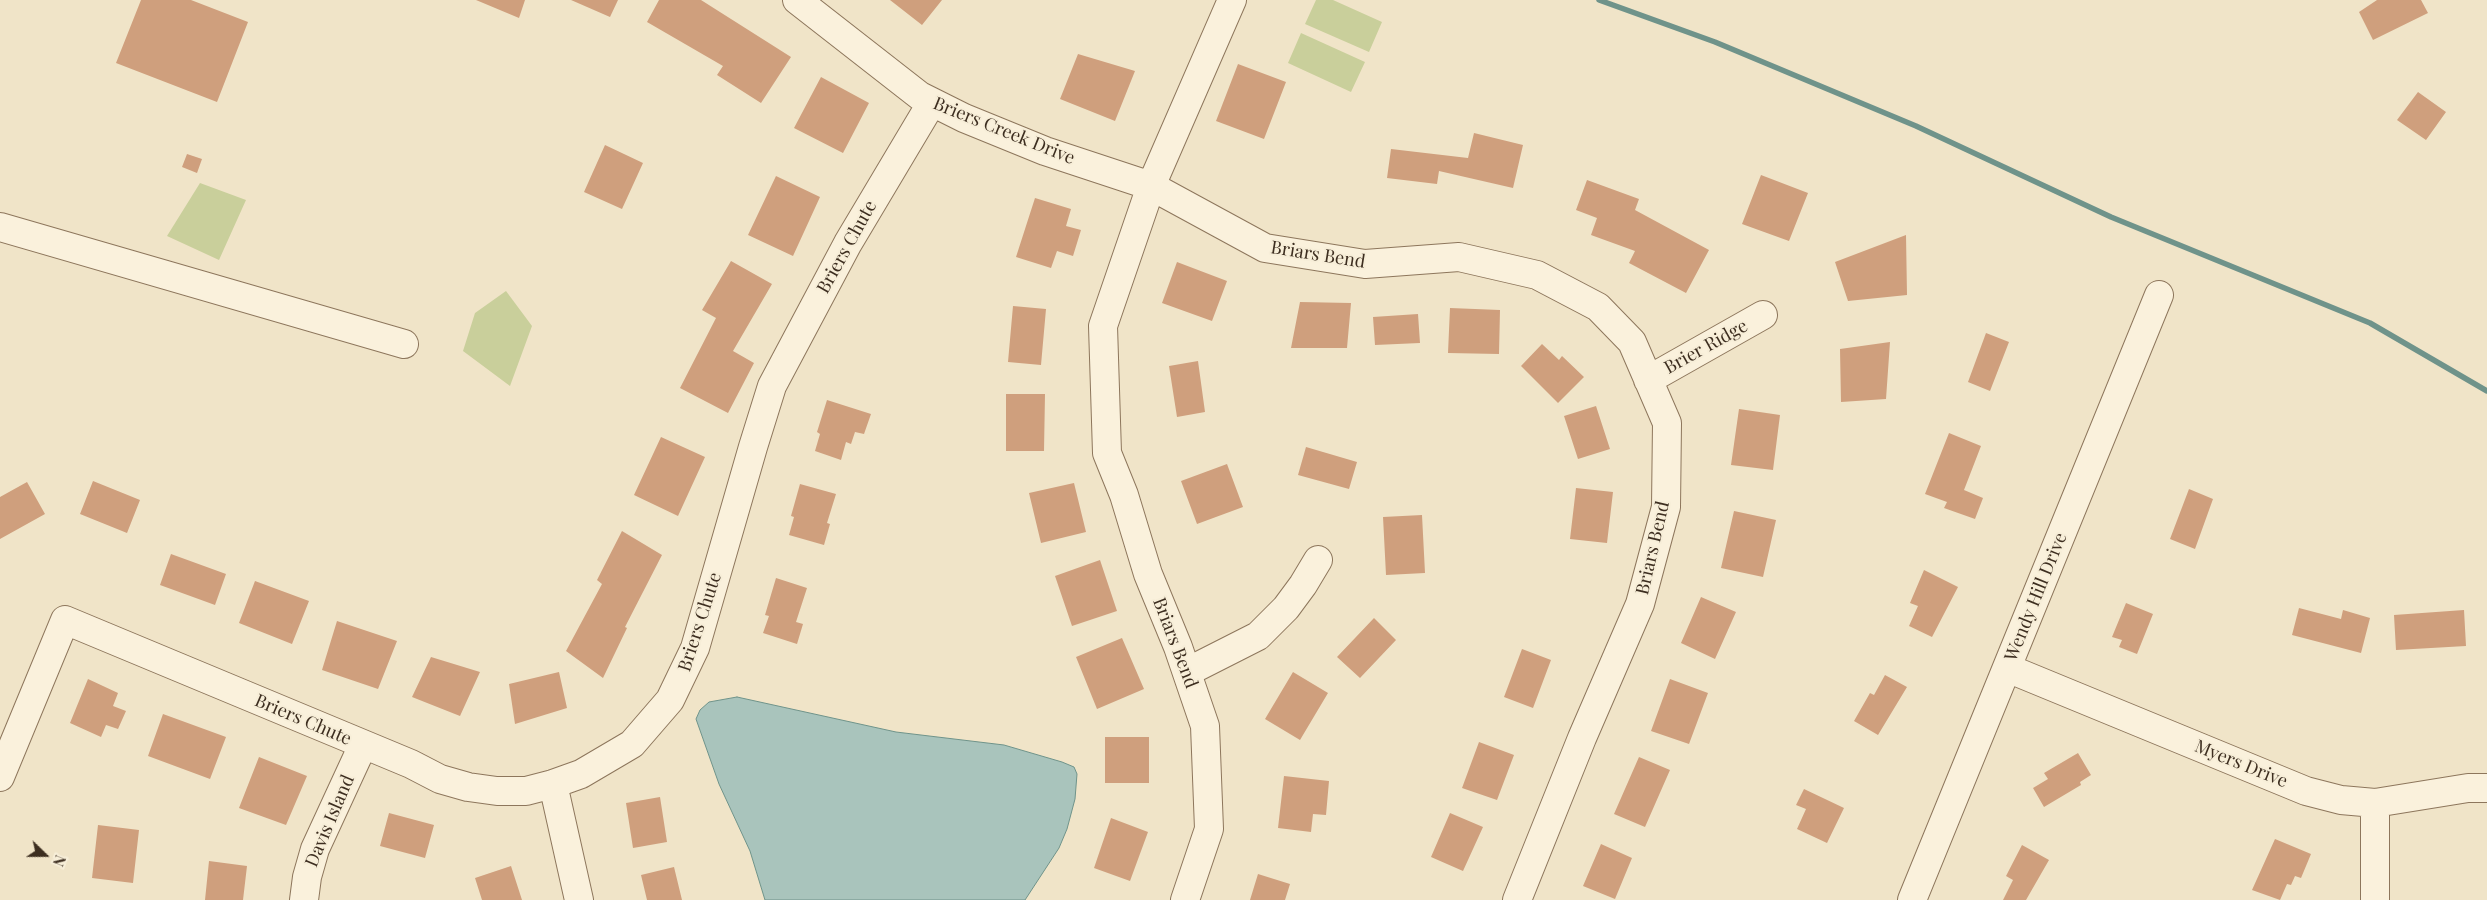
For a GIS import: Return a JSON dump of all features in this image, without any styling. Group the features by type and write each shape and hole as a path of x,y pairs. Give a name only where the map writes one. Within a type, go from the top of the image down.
{"street":[{"name":"Briers Creek Drive","path":"797,0 920,96 1045,151 1151,186"},
{"name":"Briars Bend","path":"1185,900 1209,829 1205,726 1187,672 1148,574 1124,496 1107,453 1103,326 1151,186 1232,0"},
{"name":"Briers Chute","path":"0,777 65,620 440,779 468,787 497,791 526,791 553,784 599,765 632,744 664,707 684,674 696,648 752,447 772,386 848,243 932,102"},
{"name":"Briars Bend","path":"1151,186 1264,248 1365,264 1459,257 1537,275 1598,307 1632,342 1667,423 1666,507 1640,604 1582,738 1516,900"},
{"path":"0,227 404,344"},
{"name":"Wendy Hill Drive","path":"1912,900 2159,295"},
{"name":"Brier Ridge","path":"1648,380 1763,315"},
{"path":"1187,672 1258,636 1286,608 1318,560"},
{"name":"Myers Drive","path":"2007,668 2306,791 2341,800 2375,803 2468,788 2487,788"},
{"name":"Davis Island","path":"304,900 307,877 315,849 363,745"},
{"path":"553,784 579,900"},
{"path":"2375,803 2375,900"}],"green space":[{"path":"1316,0 1333,0 1382,22 1369,52 1305,24"},
{"path":"1301,33 1365,62 1351,92 1288,63"},
{"path":"200,183 246,200 219,260 167,236"},
{"path":"506,291 532,326 510,386 463,351 475,313"}],"water":[{"path":"737,697 896,732 1004,745 1074,767 1077,774 1075,799 1067,829 1059,848 1025,900 765,900 750,851 719,784 696,719 700,710 709,702"}],"building":[{"path":"141,0 191,0 248,22 217,102 116,63"},
{"path":"476,0 525,0 519,18"},
{"path":"571,0 618,0 610,17"},
{"path":"659,0 701,0 791,57 761,103 717,75 723,66 647,22"},
{"path":"890,0 942,0 922,25"},
{"path":"2377,0 2421,0 2428,13 2373,40 2359,12"},
{"path":"1078,54 1135,71 1115,121 1060,99"},
{"path":"1238,64 1286,82 1264,139 1216,121"},
{"path":"821,77 869,103 843,153 794,128"},
{"path":"2418,92 2446,112 2426,140 2397,120"},
{"path":"1474,133 1523,145 1513,188 1439,171 1437,184 1387,178 1391,149 1468,158"},
{"path":"605,145 643,163 622,209 584,192"},
{"path":"187,154 202,159 197,173 182,167"},
{"path":"1761,175 1808,193 1789,241 1742,224"},
{"path":"776,176 820,197 793,256 748,235"},
{"path":"1587,180 1639,199 1635,210 1709,250 1686,293 1629,263 1635,251 1591,235 1597,218 1576,210"},
{"path":"1035,198 1071,209 1066,226 1081,230 1073,256 1057,251 1051,268 1016,257"},
{"path":"1906,235 1907,295 1848,301 1835,262"},
{"path":"731,261 772,284 733,351 754,363 728,413 680,388 716,318 702,310"},
{"path":"1177,262 1227,281 1212,321 1162,303"},
{"path":"1300,302 1351,303 1347,348 1291,348"},
{"path":"1013,306 1046,309 1041,365 1008,362"},
{"path":"1450,308 1500,310 1499,354 1448,353"},
{"path":"1418,314 1420,343 1375,345 1373,317"},
{"path":"1986,333 2009,342 1990,391 1968,382"},
{"path":"1890,342 1886,399 1841,402 1840,349"},
{"path":"1542,344 1559,360 1562,356 1584,377 1558,403 1521,366"},
{"path":"1198,361 1205,412 1177,417 1169,366"},
{"path":"1006,394 1045,394 1044,451 1006,451"},
{"path":"827,400 871,414 864,434 855,432 851,444 846,442 841,460 815,451 820,434 817,432"},
{"path":"1596,406 1610,449 1578,459 1564,416"},
{"path":"1739,409 1780,415 1773,470 1731,465"},
{"path":"1949,433 1981,446 1964,490 1983,498 1975,519 1944,508 1947,502 1925,494"},
{"path":"661,437 705,457 678,516 634,495"},
{"path":"1306,447 1357,462 1349,489 1298,475"},
{"path":"1227,464 1243,507 1197,524 1181,481"},
{"path":"93,481 140,500 127,533 80,514"},
{"path":"27,482 45,514 0,539 0,497"},
{"path":"1074,483 1086,532 1041,543 1029,493"},
{"path":"800,484 836,494 827,523 830,524 824,545 789,535 794,517 791,516"},
{"path":"1576,488 1613,492 1607,543 1570,539"},
{"path":"2189,489 2213,499 2195,549 2170,539"},
{"path":"1734,511 1776,520 1763,577 1721,568"},
{"path":"1422,515 1425,573 1386,575 1383,517"},
{"path":"622,531 662,555 625,627 627,628 603,678 566,651 602,584 597,580"},
{"path":"171,554 226,574 215,605 160,585"},
{"path":"1100,560 1117,611 1072,626 1055,576"},
{"path":"1924,570 1958,587 1932,637 1909,626 1918,606 1910,603"},
{"path":"776,578 807,588 796,622 803,624 797,644 763,633 769,616 765,615"},
{"path":"255,581 309,601 292,644 239,623"},
{"path":"1701,597 1736,612 1715,659 1681,643"},
{"path":"2126,603 2153,614 2137,654 2119,647 2122,640 2112,637"},
{"path":"2299,608 2341,619 2343,610 2370,618 2361,653 2292,635"},
{"path":"2464,610 2466,646 2396,650 2394,615"},
{"path":"1374,618 1396,640 1360,678 1337,657"},
{"path":"337,621 397,641 378,689 322,670"},
{"path":"1122,638 1144,689 1097,709 1076,657"},
{"path":"1522,649 1551,660 1533,708 1504,697"},
{"path":"431,657 480,672 460,716 412,697"},
{"path":"559,672 567,708 515,724 509,684"},
{"path":"1293,672 1328,693 1300,740 1265,719"},
{"path":"1885,675 1907,687 1878,735 1854,721 1870,693 1874,695"},
{"path":"88,679 118,693 113,706 126,711 118,729 106,725 101,737 70,723"},
{"path":"1670,679 1708,693 1689,744 1651,731"},
{"path":"163,714 226,737 210,779 148,756"},
{"path":"1105,737 1149,737 1149,783 1105,783"},
{"path":"1479,742 1514,755 1497,800 1462,788"},
{"path":"2078,753 2091,775 2080,782 2081,785 2044,807 2033,788 2048,779 2044,773"},
{"path":"259,757 307,776 286,825 239,808"},
{"path":"1639,757 1670,770 1645,827 1614,814"},
{"path":"1284,776 1329,781 1326,815 1313,814 1311,832 1278,828"},
{"path":"1804,789 1844,808 1827,843 1797,829 1806,809 1796,805"},
{"path":"660,797 667,842 633,848 626,803"},
{"path":"389,813 434,825 425,858 380,846"},
{"path":"1450,813 1483,827 1463,871 1431,857"},
{"path":"1111,818 1148,832 1130,881 1094,868"},
{"path":"98,825 139,830 133,883 92,878"},
{"path":"2275,839 2311,854 2301,878 2295,876 2291,885 2287,884 2280,900 2252,890"},
{"path":"1601,844 1632,858 1615,899 1583,886"},
{"path":"2022,845 2049,860 2026,900 2003,900 2013,880 2006,876"},
{"path":"209,861 247,866 243,900 205,900"},
{"path":"511,866 522,900 482,900 475,878"},
{"path":"674,867 682,900 647,900 641,875"},
{"path":"1258,874 1290,884 1285,900 1250,900"}],"waterway":[{"path":"1599,0 1715,42 1916,126 2111,217 2370,323 2487,391"}]}
